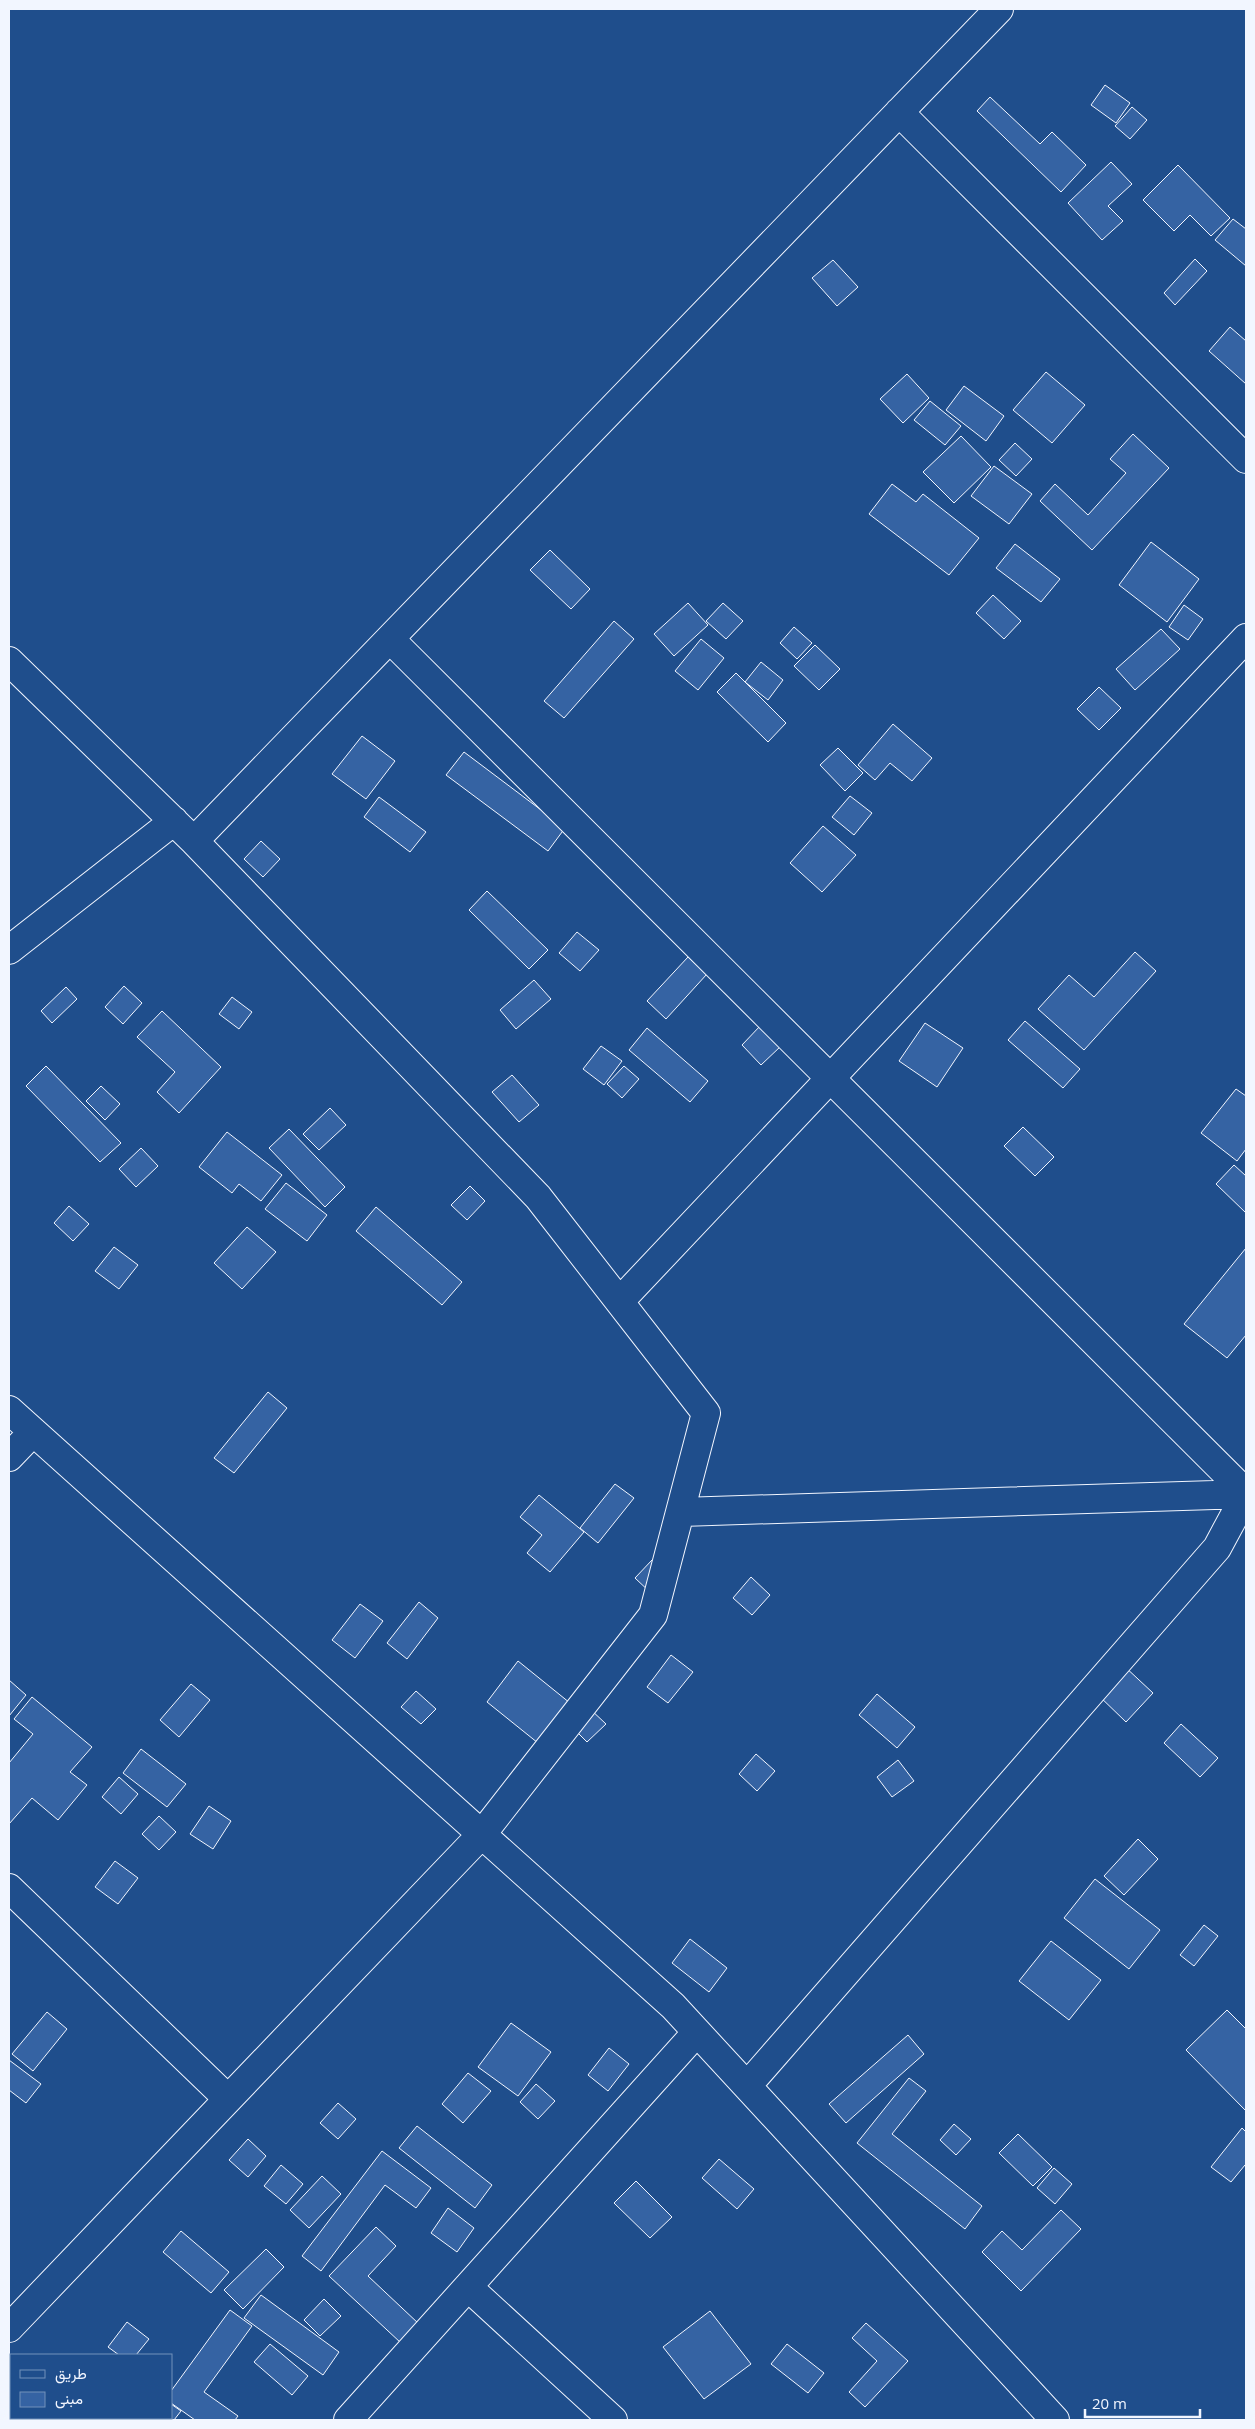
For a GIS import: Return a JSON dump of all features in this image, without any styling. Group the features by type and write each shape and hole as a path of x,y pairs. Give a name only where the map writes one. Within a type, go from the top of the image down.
{"street":[{"path":"194,841 999,9"},
{"path":"899,112 1246,459"},
{"path":"620,1301 1246,638"},
{"path":"390,639 1246,1494 680,1512"},
{"path":"9,661 194,841 538,1197 706,1413 653,1615 482,1834 9,2328"},
{"path":"9,950 174,821"},
{"path":"9,1410 673,2006 1055,2420"},
{"path":"9,1457 33,1432"},
{"path":"747,2086 1217,1548 1246,1494"},
{"path":"9,1888 228,2099"},
{"path":"348,2420 697,2032"},
{"path":"468,2287 613,2420"}],"building":[{"path":"1105,85 1130,103 1116,123 1091,105"},
{"path":"990,97 1040,144 1052,132 1086,165 1061,192 977,111"},
{"path":"1132,107 1147,120 1130,139 1115,126"},
{"path":"1111,162 1132,184 1108,206 1123,221 1102,240 1068,203"},
{"path":"1178,165 1230,218 1211,236 1190,215 1174,231 1143,200"},
{"path":"1233,219 1246,229 1246,266 1215,240"},
{"path":"1195,259 1207,271 1175,305 1164,293"},
{"path":"833,260 858,287 837,306 812,278"},
{"path":"1230,327 1246,341 1246,384 1209,351"},
{"path":"1046,372 1085,405 1052,443 1013,410"},
{"path":"907,374 929,398 903,423 880,399"},
{"path":"964,386 1004,416 986,441 946,410"},
{"path":"930,401 961,426 945,445 914,420"},
{"path":"1133,434 1169,468 1092,550 1040,501 1055,484 1088,515 1126,473 1110,459"},
{"path":"961,436 991,467 954,503 923,472"},
{"path":"1015,443 1032,459 1016,476 999,460"},
{"path":"994,466 1032,494 1009,524 971,496"},
{"path":"892,484 916,502 923,494 979,538 949,575 869,514"},
{"path":"1151,542 1199,579 1167,622 1119,585"},
{"path":"1015,544 1060,579 1041,602 996,568"},
{"path":"550,550 590,589 571,609 530,570"},
{"path":"993,595 1021,621 1004,639 976,613"},
{"path":"688,603 708,625 674,656 654,634"},
{"path":"723,603 743,621 726,639 706,621"},
{"path":"1184,605 1203,619 1188,640 1169,627"},
{"path":"614,621 634,639 564,718 544,701"},
{"path":"794,627 812,643 797,659 780,643"},
{"path":"1161,629 1180,649 1135,690 1116,669"},
{"path":"701,639 724,658 698,690 675,671"},
{"path":"815,645 840,669 819,690 794,666"},
{"path":"761,662 783,680 768,700 745,682"},
{"path":"736,673 786,723 768,742 717,692"},
{"path":"1099,687 1121,708 1099,730 1077,709"},
{"path":"893,724 932,758 912,781 890,763 875,780 858,765"},
{"path":"362,736 395,761 366,799 332,774"},
{"path":"838,748 863,773 845,791 820,765"},
{"path":"464,752 565,828 548,851 446,775"},
{"path":"850,796 872,813 854,835 832,817"},
{"path":"379,797 426,832 410,852 364,817"},
{"path":"823,826 856,855 822,892 790,863"},
{"path":"261,841 280,859 263,877 244,859"},
{"path":"487,891 548,950 529,969 469,910"},
{"path":"577,932 599,950 580,971 559,953"},
{"path":"1135,952 1156,971 1084,1050 1038,1009 1069,975 1094,997"},
{"path":"688,957 707,974 666,1019 647,1001"},
{"path":"534,980 551,999 516,1029 500,1010"},
{"path":"124,986 142,1003 123,1024 105,1007"},
{"path":"66,987 77,999 52,1023 41,1011"},
{"path":"232,997 252,1012 239,1029 219,1014"},
{"path":"162,1011 221,1067 179,1113 157,1092 175,1072 137,1037"},
{"path":"1025,1021 1080,1069 1063,1088 1008,1040"},
{"path":"925,1023 963,1048 937,1087 899,1061"},
{"path":"761,1025 781,1046 761,1065 742,1045"},
{"path":"647,1028 708,1081 690,1102 629,1050"},
{"path":"601,1046 622,1061 604,1085 583,1069"},
{"path":"46,1066 121,1143 100,1162 26,1086"},
{"path":"624,1066 639,1079 622,1098 607,1084"},
{"path":"512,1075 539,1105 519,1122 492,1092"},
{"path":"101,1086 120,1104 105,1120 86,1101"},
{"path":"1236,1089 1246,1096 1246,1149 1237,1161 1201,1133"},
{"path":"330,1108 346,1125 319,1150 303,1134"},
{"path":"1023,1127 1054,1157 1035,1176 1004,1146"},
{"path":"289,1129 345,1187 325,1207 269,1148"},
{"path":"227,1132 282,1175 261,1201 239,1184 232,1193 199,1167"},
{"path":"141,1148 158,1166 136,1187 119,1169"},
{"path":"1234,1165 1246,1176 1246,1213 1216,1184"},
{"path":"286,1183 327,1215 307,1241 265,1209"},
{"path":"470,1186 485,1201 467,1220 451,1205"},
{"path":"69,1206 89,1224 73,1241 54,1223"},
{"path":"376,1207 462,1282 442,1305 356,1231"},
{"path":"247,1227 276,1252 242,1289 214,1263"},
{"path":"114,1247 138,1265 119,1289 95,1271"},
{"path":"1246,1248 1246,1335 1227,1358 1184,1324"},
{"path":"268,1392 287,1408 234,1473 214,1458"},
{"path":"615,1484 634,1498 598,1543 580,1528"},
{"path":"539,1495 584,1532 550,1572 527,1553 542,1535 520,1517"},
{"path":"652,1560 669,1576 652,1594 635,1578"},
{"path":"751,1577 770,1595 752,1615 733,1598"},
{"path":"419,1602 438,1618 407,1659 387,1643"},
{"path":"360,1604 383,1621 355,1658 332,1640"},
{"path":"671,1655 693,1672 668,1703 647,1687"},
{"path":"518,1661 570,1703 538,1743 487,1702"},
{"path":"1123,1665 1153,1693 1126,1722 1096,1693"},
{"path":"9,1680 26,1695 9,1716"},
{"path":"191,1684 210,1700 179,1737 160,1720"},
{"path":"416,1691 436,1709 421,1724 401,1707"},
{"path":"877,1694 915,1727 897,1748 859,1715"},
{"path":"32,1697 92,1747 70,1772 87,1785 58,1820 32,1798 9,1824 9,1763 33,1734 14,1719"},
{"path":"589,1708 606,1724 587,1742 571,1726"},
{"path":"1181,1724 1218,1758 1200,1777 1164,1743"},
{"path":"141,1749 186,1784 167,1807 123,1773"},
{"path":"756,1754 775,1771 757,1791 739,1774"},
{"path":"898,1760 914,1781 892,1797 877,1777"},
{"path":"119,1777 138,1794 121,1814 102,1797"},
{"path":"209,1806 231,1821 213,1849 190,1834"},
{"path":"159,1816 176,1832 159,1850 142,1834"},
{"path":"1138,1839 1158,1859 1124,1895 1104,1876"},
{"path":"115,1861 138,1878 118,1904 95,1887"},
{"path":"1095,1879 1160,1930 1129,1969 1064,1918"},
{"path":"1204,1925 1218,1936 1194,1966 1180,1955"},
{"path":"690,1939 727,1968 709,1992 672,1963"},
{"path":"1051,1941 1101,1980 1069,2020 1019,1981"},
{"path":"1227,2010 1246,2029 1246,2111 1186,2050"},
{"path":"47,2012 67,2029 33,2071 12,2054"},
{"path":"511,2023 551,2052 518,2096 478,2067"},
{"path":"908,2035 924,2054 846,2123 829,2104"},
{"path":"609,2048 629,2064 608,2091 588,2075"},
{"path":"9,2060 41,2084 26,2103 9,2090"},
{"path":"468,2073 491,2091 463,2123 442,2104"},
{"path":"909,2078 926,2091 892,2134 982,2206 965,2229 857,2143"},
{"path":"536,2084 555,2101 538,2119 520,2102"},
{"path":"338,2103 356,2119 338,2139 320,2123"},
{"path":"954,2124 971,2139 956,2155 940,2140"},
{"path":"417,2126 492,2185 475,2208 399,2148"},
{"path":"1242,2128 1246,2132 1246,2166 1231,2182 1211,2167"},
{"path":"1018,2134 1052,2167 1033,2186 999,2153"},
{"path":"248,2139 266,2156 248,2177 229,2160"},
{"path":"382,2151 431,2188 416,2208 385,2185 321,2271 302,2256"},
{"path":"719,2159 754,2189 737,2209 702,2178"},
{"path":"281,2165 303,2184 286,2204 264,2186"},
{"path":"1054,2168 1072,2184 1055,2204 1037,2188"},
{"path":"322,2176 341,2194 309,2228 290,2210"},
{"path":"636,2181 672,2217 650,2238 614,2203"},
{"path":"448,2208 474,2228 457,2252 431,2233"},
{"path":"1061,2210 1081,2229 1021,2291 982,2252 1002,2231 1022,2250"},
{"path":"376,2227 396,2246 368,2276 419,2324 401,2343 329,2276"},
{"path":"181,2231 229,2272 211,2293 163,2252"},
{"path":"266,2249 284,2267 243,2309 224,2290"},
{"path":"261,2295 339,2352 323,2375 244,2318"},
{"path":"324,2299 341,2316 320,2336 304,2320"},
{"path":"230,2310 252,2326 204,2392 238,2416 235,2420 195,2420 172,2404 172,2390"},
{"path":"710,2311 751,2364 704,2399 663,2347"},
{"path":"127,2322 149,2339 137,2354 118,2354 108,2347"},
{"path":"866,2323 908,2361 865,2407 849,2392 877,2361 852,2338"},
{"path":"270,2344 308,2376 292,2395 254,2362"},
{"path":"787,2344 824,2373 808,2393 771,2364"},
{"path":"10,2395 10,2419 18,2420 9,2419"},
{"path":"172,2405 181,2411 174,2420 142,2420 172,2419"}]}
